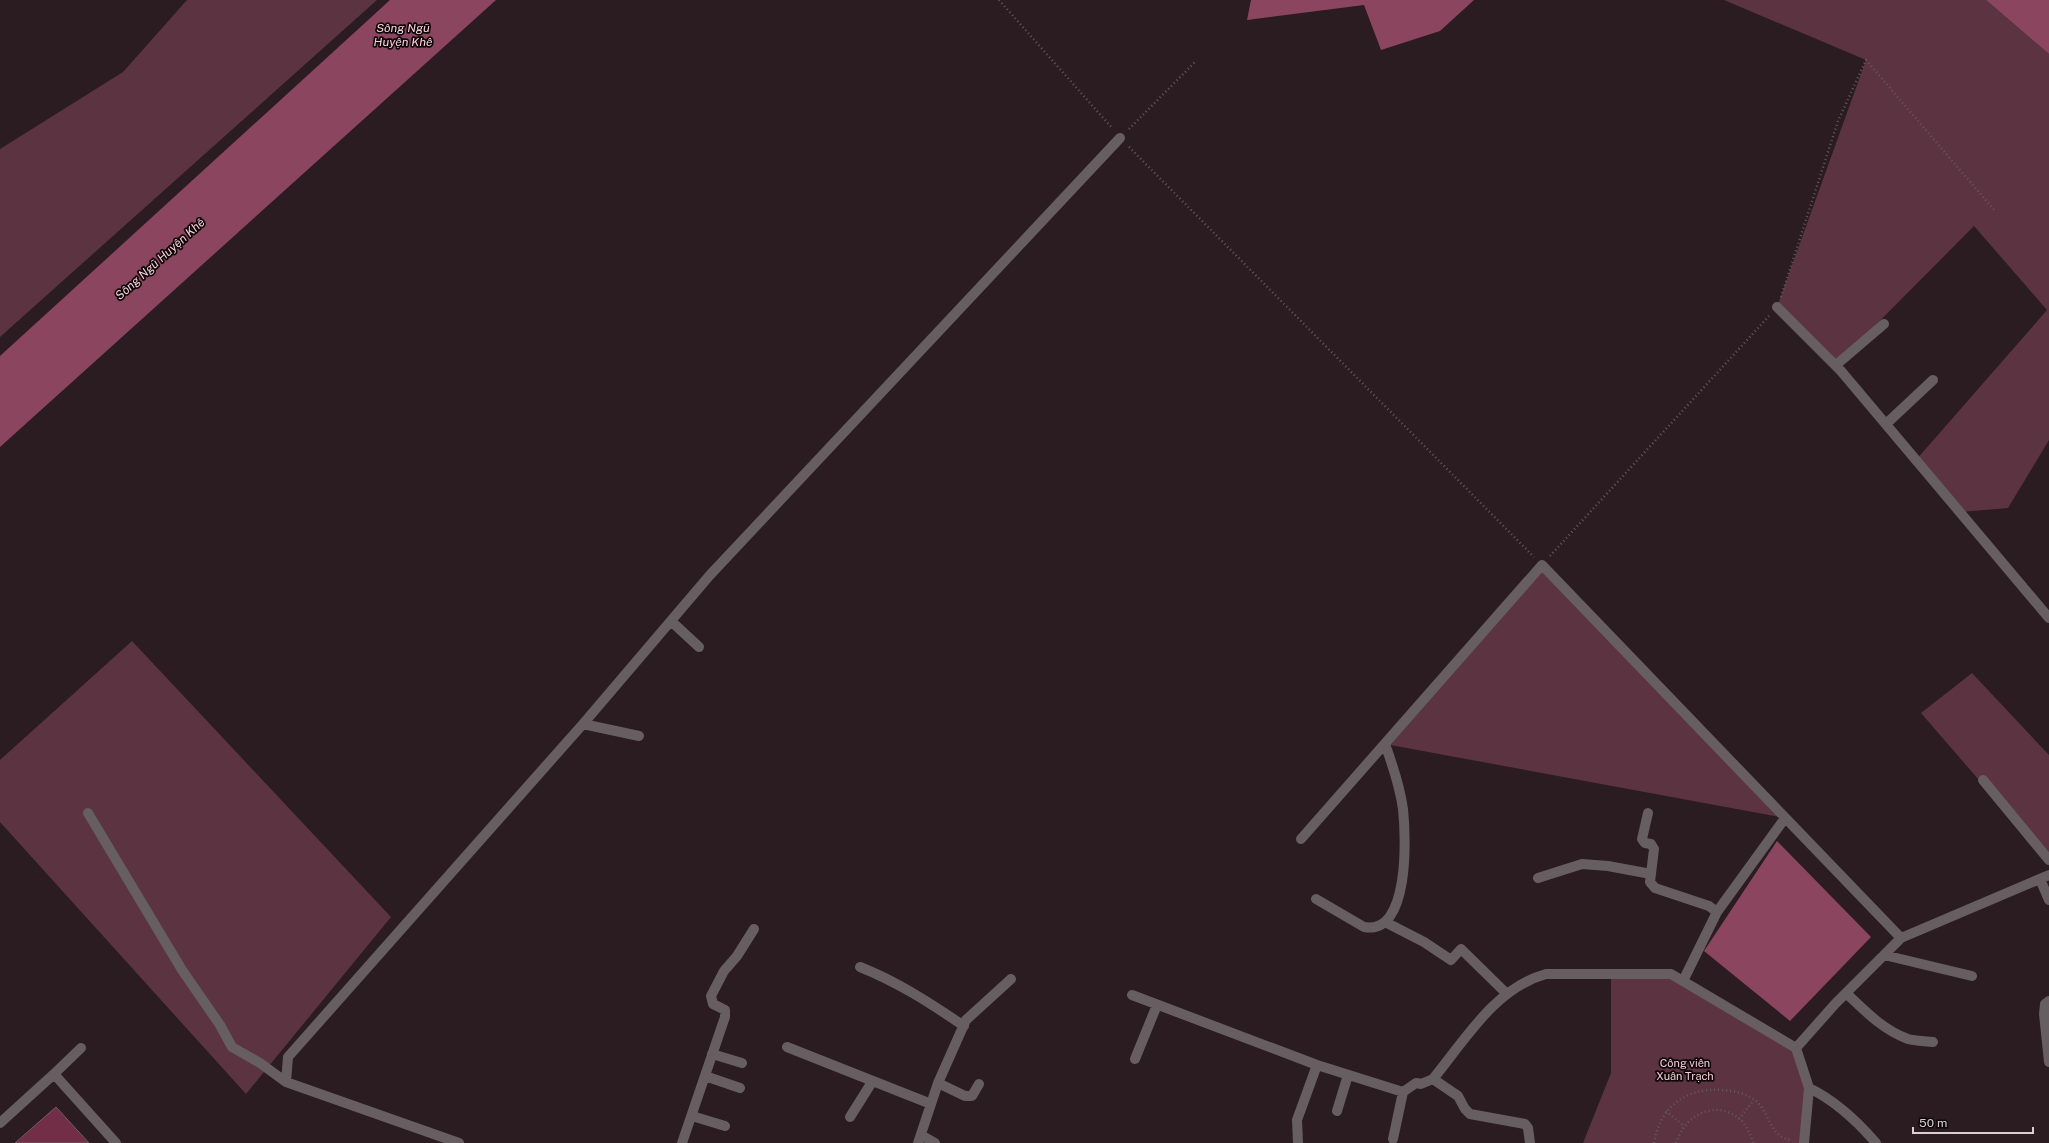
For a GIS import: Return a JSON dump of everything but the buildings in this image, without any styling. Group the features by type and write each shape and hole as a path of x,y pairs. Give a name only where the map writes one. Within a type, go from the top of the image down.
{"street":[{"path":"286,1082 288,1057 583,724 710,576 1120,138"},
{"path":"1777,307 1836,365 2049,618"},
{"path":"1836,365 1884,324"},
{"path":"1886,424 1933,380"},
{"path":"1301,839 1542,565 1901,938"},
{"path":"671,621 699,647"},
{"path":"583,724 639,736"},
{"path":"1316,899 1364,927 1372,928 1386,923 1395,910 1401,887 1404,849 1403,809 1396,776 1385,744"},
{"path":"1983,780 2049,860"},
{"path":"88,813 182,970 220,1025 232,1048 260,1063 286,1082 459,1143"},
{"path":"1648,813 1642,839 1645,843 1651,844 1654,849 1650,882 1655,888 1709,906 1718,912"},
{"path":"1683,981 1718,912 1785,818"},
{"path":"1538,878 1582,864 1608,866 1651,874"},
{"path":"1796,1048 1846,993 1901,938 2044,877 2049,900"},
{"path":"1386,923 1424,942 1451,960 1461,949 1507,994"},
{"path":"682,1143 726,1013 725,1010 713,1004 711,996 724,971 737,956 754,929"},
{"path":"1884,955 1972,976"},
{"path":"860,966 887,978 922,997 964,1026"},
{"path":"1393,1139 1403,1092 1416,1083 1421,1084 1433,1079 1486,1014 1507,994 1531,978 1546,974 1671,974 1796,1048 1809,1088 1804,1142"},
{"path":"935,1143 919,1139 938,1083 966,1020 1010,978"},
{"path":"1846,993 1870,1016 1896,1034 1909,1039 1933,1042"},
{"path":"1132,995 1317,1065 1403,1092"},
{"path":"2049,1001 2045,1004 2044,1014 2049,1062"},
{"path":"1135,1059 1157,1005"},
{"path":"787,1047 872,1082 931,1104"},
{"path":"0,1123 81,1048"},
{"path":"712,1054 742,1063"},
{"path":"1298,1143 1297,1120 1317,1065"},
{"path":"54,1074 116,1143"},
{"path":"1337,1111 1348,1075"},
{"path":"705,1076 740,1088"},
{"path":"1433,1079 1458,1096 1465,1110 1470,1114 1525,1124 1528,1128 1530,1143"},
{"path":"850,1117 872,1082"},
{"path":"938,1083 965,1096 972,1096 979,1084"},
{"path":"1809,1088 1826,1096 1846,1113 1876,1143"},
{"path":"692,1116 725,1126"}],"path":[{"path":"999,0 1120,138 1542,565 1777,307 1838,121 1866,60 1995,211"},
{"path":"1120,138 1195,62"},
{"path":"1654,1143 1657,1127 1666,1111 1687,1095 1709,1089 1738,1092 1754,1100 1764,1110 1776,1133 1786,1139 1804,1142"},
{"path":"1739,1119 1754,1100"},
{"path":"1676,1143 1684,1126 1698,1114 1710,1110 1723,1111 1739,1119 1751,1134 1753,1143"},
{"path":"1666,1111 1684,1126"}],"green space":[{"path":"187,0 377,0 0,337 0,149 123,72"},
{"path":"1724,0 1986,0 2049,54 2049,440 2008,508 1960,512 1916,460 2047,310 1974,226 1836,365 1777,307 1866,60"},
{"path":"1542,565 1785,818 1385,744"},
{"path":"132,641 391,917 246,1094 0,822 0,760"},
{"path":"1972,673 2049,755 2049,861 1921,713"},
{"name":"Công viên Xuân Trạch","path":"1611,974 1671,974 1796,1048 1809,1088 1804,1143 1583,1143 1611,1073"}],"water":[{"name":"Sông Ngũ Huyện Khê","path":"390,0 496,0 0,447 0,356"},
{"path":"1251,0 1474,0 1440,31 1381,50 1364,5 1247,20"},
{"path":"1986,0 2049,0 2049,54"},
{"path":"1777,841 1871,937 1790,1021 1704,951"}]}
